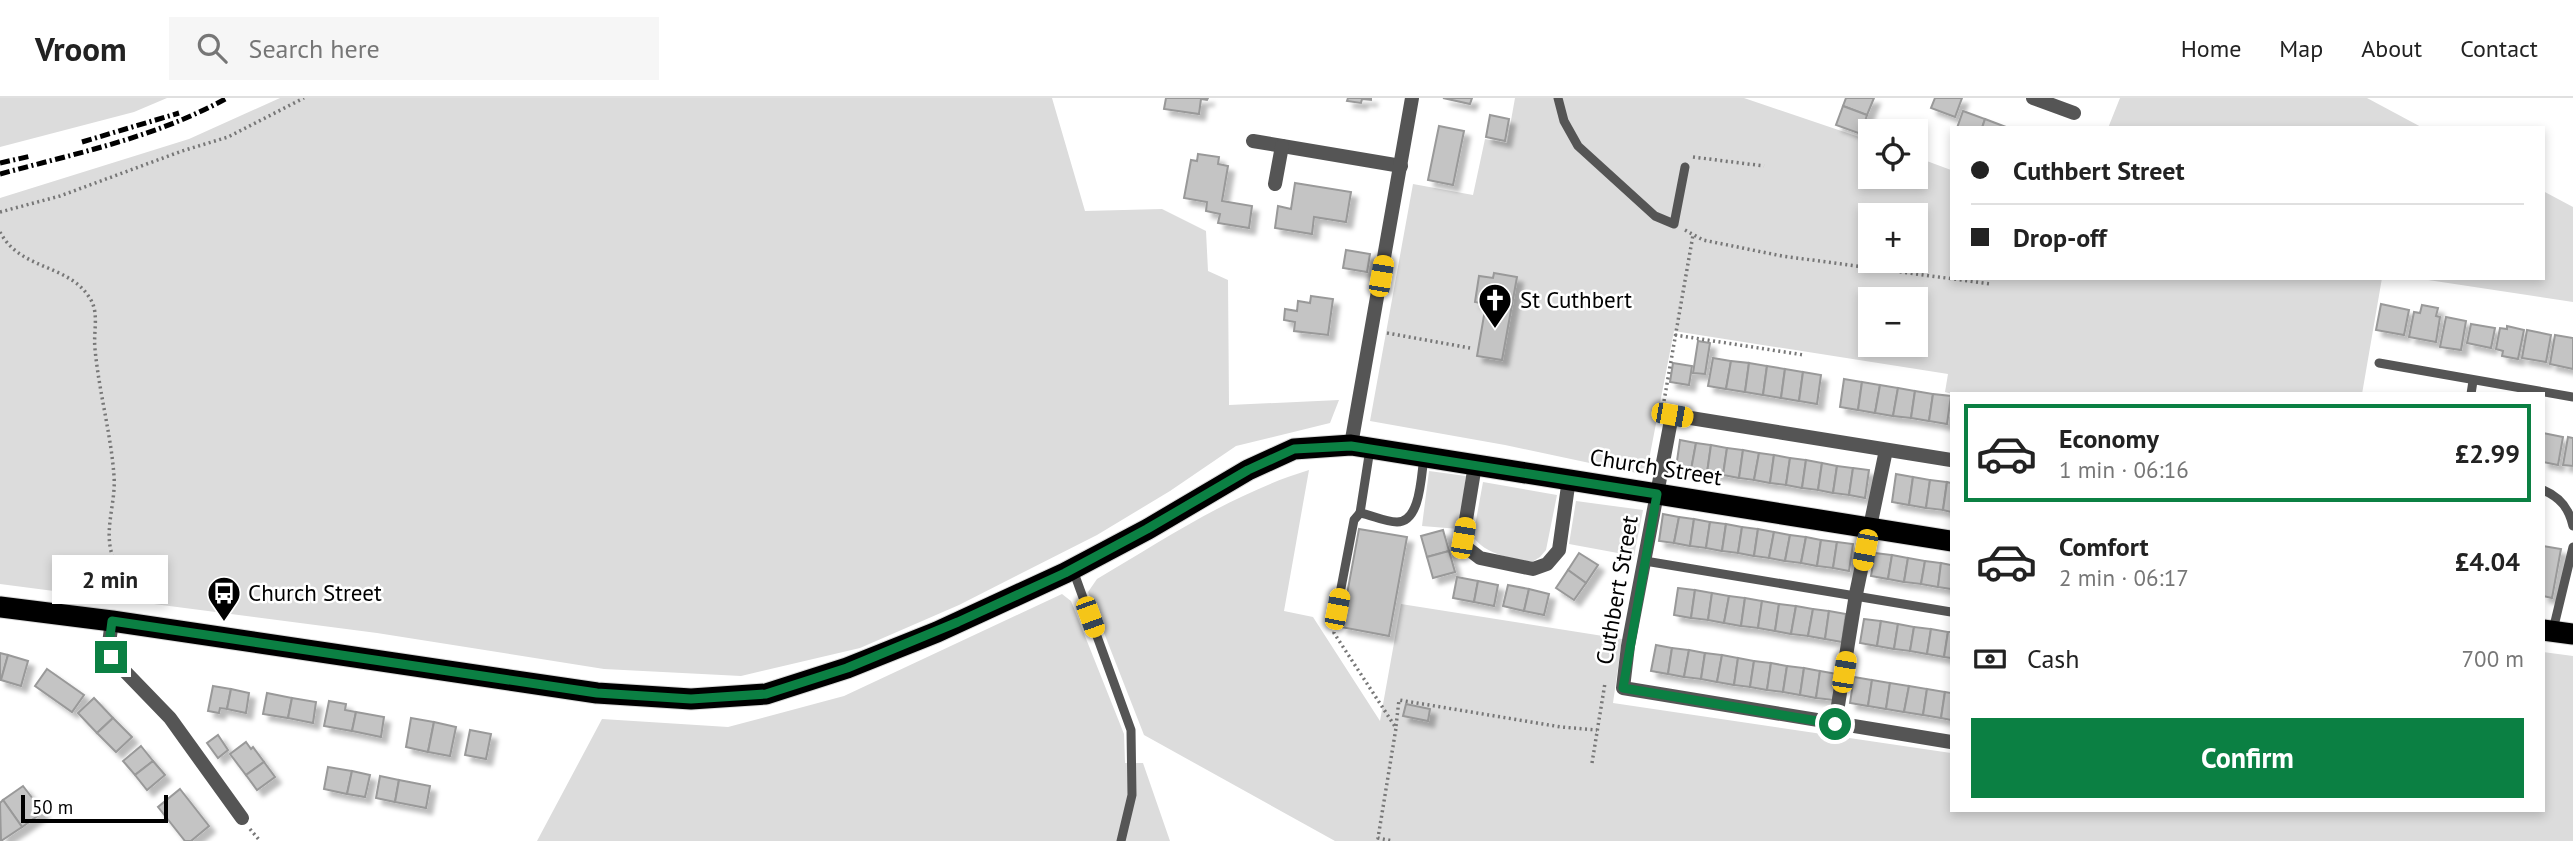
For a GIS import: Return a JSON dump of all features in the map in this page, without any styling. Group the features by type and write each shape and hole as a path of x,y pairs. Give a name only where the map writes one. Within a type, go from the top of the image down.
{"highway":[{"name":"Church Street","path":"0,607 112,621 597,693 691,699 766,694 847,668 937,632 1072,569 1248,470 1294,449 1361,447 1950,541"}],"street":[{"path":"1361,447 1371,330 1412,98"},
{"path":"2033,98 2074,113"},
{"path":"1253,141 1401,166"},
{"path":"1275,184 1282,146"},
{"path":"1672,415 1950,460"},
{"name":"Cuthbert Street","path":"1672,415 1623,688 1950,742"},
{"path":"1835,724 1856,594 1886,450"},
{"path":"1475,465 1463,538 1467,548 1480,558 1533,569 1547,564 1559,550 1569,479"},
{"path":"112,621 108,652 111,657 170,718 242,818"}],"lane":[{"path":"1558,98 1564,121 1578,146 1655,216 1674,224 1685,167"},
{"path":"2379,363 2542,392"},
{"path":"2471,392 2473,381"},
{"path":"2545,393 2573,397"},
{"path":"1337,609 1354,520 1360,513 1361,447"},
{"path":"1360,513 1388,521 1401,522 1410,518 1415,509 1424,457"},
{"path":"2545,491 2556,495 2566,506 2573,526"},
{"path":"2556,631 2573,547"},
{"path":"1645,561 1856,594 1950,612"},
{"path":"1072,569 1131,730 1132,795 1121,841"}],"path":[{"path":"0,212 60,196 228,137 304,98"},
{"path":"1685,167 1691,156 1764,166"},
{"path":"1674,224 1703,240 1782,256 1950,278"},
{"path":"0,232 6,243 24,258 73,280 89,296 95,312 97,375 115,478 110,528 111,550 124,581 135,594 139,625"},
{"path":"1672,415 1664,403 1693,235"},
{"path":"1962,280 1992,284"},
{"path":"1371,330 1470,348"},
{"path":"1675,335 1804,355"},
{"path":"1337,609 1335,633 1396,729"},
{"path":"1592,763 1606,680"},
{"path":"1393,841 1378,838 1399,700 1560,727 1597,730"}],"shaded area":[{"path":"0,98 167,98 134,112 0,147"},
{"path":"280,98 1052,98 1085,211 1162,209 1206,231 1208,271 1228,280 1229,405 1339,400 1330,423 1236,446 1170,491 1097,535 959,605 860,648 741,676 604,669 377,633 0,584 0,198 189,139"},
{"path":"1515,98 1744,98 1858,137 1858,189 1928,189 1928,161 1950,170 1950,280 2382,280 2362,392 1950,393 1945,392 1948,374 1674,331 1646,475 1505,445 1370,421 1413,184 1473,195 1485,139 1507,143"},
{"path":"2120,98 2367,98 2419,126 2109,126"},
{"path":"2545,192 2573,207 2573,302 2428,280 2545,280"},
{"path":"1309,470 1284,611 1313,617 1380,721 1401,604 1622,639 1613,703 1950,753 1950,812 2545,812 2545,652 2573,656 2573,841 1335,841 1144,735 1088,592 1097,579 1200,518 1281,480"},
{"path":"1429,471 1466,476 1459,529 1422,526"},
{"path":"1483,482 1557,495 1546,550 1540,557 1532,562 1500,555 1485,548 1473,537"},
{"path":"1576,501 1643,510 1634,556 1569,544"},
{"path":"1062,594 1071,601 1124,734 1125,763 1143,763 1170,841 537,841 602,719 728,727 844,696"}],"building":[{"path":"1166,98 1208,98 1201,99 1199,114 1164,109"},
{"path":"1348,98 1371,98 1371,100 1362,99 1361,103 1347,101"},
{"path":"1443,98 1472,98 1470,104"},
{"path":"1846,98 1874,98 1867,115 1843,106"},
{"path":"1935,98 1962,98 1955,117 1931,108"},
{"path":"1843,106 1867,115 1866,119 1858,119 1858,133 1836,125"},
{"path":"1963,111 1985,119 1983,126 1958,126"},
{"path":"1490,115 1509,119 1505,141 1486,137"},
{"path":"1985,119 2003,126 1983,126"},
{"path":"1439,126 1464,131 1453,185 1428,180"},
{"path":"1198,154 1219,157 1218,164 1228,166 1222,201 1252,206 1249,228 1218,223 1220,214 1206,211 1207,202 1184,198 1191,160 1197,161"},
{"path":"1295,183 1351,192 1346,222 1314,217 1312,234 1275,228 1278,206 1291,209"},
{"path":"1346,250 1370,254 1367,272 1343,268"},
{"name":"St Cuthbert","path":"1494,273 1517,277 1502,360 1477,356 1486,304 1475,302 1479,276 1493,278"},
{"path":"1311,296 1333,299 1328,335 1294,331 1295,322 1284,320 1285,309 1297,311 1298,301 1310,303"},
{"path":"2381,304 2409,310 2404,335 2376,330"},
{"path":"2422,305 2438,308 2436,316 2440,317 2436,342 2409,337 2414,312 2420,313"},
{"path":"2446,317 2466,321 2461,350 2440,347"},
{"path":"2471,324 2495,328 2491,348 2467,343"},
{"path":"2507,326 2524,330 2518,359 2502,356 2503,351 2496,349 2500,328 2507,329"},
{"path":"2527,330 2551,335 2546,362 2522,358"},
{"path":"2555,335 2573,338 2573,369 2550,364"},
{"path":"1698,341 1710,343 1705,374 1693,373"},
{"path":"1713,358 1731,361 1726,389 1708,386"},
{"path":"1731,361 1749,363 1745,392 1726,389"},
{"path":"1673,363 1692,366 1689,385 1670,382"},
{"path":"1749,363 1767,366 1763,395 1745,392"},
{"path":"1767,366 1785,369 1781,398 1763,395"},
{"path":"1785,369 1803,372 1799,401 1781,398"},
{"path":"1803,372 1821,375 1817,404 1799,401"},
{"path":"1844,379 1862,382 1858,410 1840,407"},
{"path":"1862,382 1880,385 1875,413 1858,410"},
{"path":"1880,385 1898,388 1893,416 1875,413"},
{"path":"1898,388 1915,391 1911,418 1893,416"},
{"path":"1915,391 1933,394 1929,421 1911,418"},
{"path":"1933,394 1950,396 1947,424 1929,421"},
{"path":"2545,433 2563,437 2558,465 2545,462"},
{"path":"2568,437 2573,438 2573,466 2563,465"},
{"path":"1680,440 1696,443 1691,470 1676,468"},
{"path":"1696,443 1711,445 1707,473 1691,470"},
{"path":"1711,445 1727,448 1723,475 1707,473"},
{"path":"1727,448 1743,450 1739,478 1723,475"},
{"path":"1743,450 1759,453 1754,480 1739,478"},
{"path":"1759,453 1774,455 1770,483 1754,480"},
{"path":"1774,455 1790,458 1786,485 1770,483"},
{"path":"1790,458 1806,460 1802,488 1786,485"},
{"path":"1806,460 1822,463 1818,490 1802,488"},
{"path":"1822,463 1837,466 1833,493 1818,490"},
{"path":"1837,466 1853,468 1849,495 1833,493"},
{"path":"1853,468 1869,470 1865,498 1849,495"},
{"path":"1896,474 1913,477 1909,505 1892,502"},
{"path":"1913,477 1930,480 1926,508 1909,505"},
{"path":"1930,480 1947,482 1943,510 1926,508"},
{"path":"1947,482 1950,483 1950,512 1943,510"},
{"path":"1663,514 1679,517 1674,543 1659,541"},
{"path":"1679,517 1694,519 1690,546 1674,543"},
{"path":"1694,519 1710,522 1706,548 1690,546"},
{"path":"1710,522 1726,524 1722,551 1706,548"},
{"path":"1726,524 1742,527 1738,553 1722,551"},
{"path":"1742,527 1758,529 1754,556 1738,553"},
{"path":"1359,529 1407,537 1389,636 1341,627"},
{"path":"1758,529 1774,532 1769,558 1754,556"},
{"path":"1443,530 1449,551 1427,557 1421,536"},
{"path":"1774,532 1790,535 1785,561 1769,558"},
{"path":"1790,535 1806,537 1801,563 1785,561"},
{"path":"1806,537 1821,540 1817,566 1801,563"},
{"path":"1821,540 1837,542 1833,568 1817,566"},
{"path":"1837,542 1853,544 1849,571 1833,568"},
{"path":"2545,546 2561,549 2552,598 2545,596"},
{"path":"1449,551 1455,572 1433,578 1427,557"},
{"path":"1579,553 1598,565 1586,583 1568,570"},
{"path":"1875,553 1892,555 1888,579 1871,576"},
{"path":"1892,555 1908,558 1904,582 1888,579"},
{"path":"1908,558 1925,561 1921,584 1904,582"},
{"path":"1925,561 1941,563 1938,587 1921,584"},
{"path":"1941,563 1950,565 1950,589 1938,587"},
{"path":"1568,570 1586,583 1574,600 1556,588"},
{"path":"1457,577 1478,581 1474,602 1453,598"},
{"path":"1478,581 1498,585 1494,606 1474,602"},
{"path":"1508,585 1529,589 1524,611 1503,606"},
{"path":"1678,588 1695,590 1691,618 1674,615"},
{"path":"1529,589 1549,594 1544,615 1524,611"},
{"path":"1695,590 1712,593 1708,620 1691,618"},
{"path":"1712,593 1729,596 1724,623 1708,620"},
{"path":"1729,596 1745,598 1741,626 1724,623"},
{"path":"1745,598 1762,601 1758,628 1741,626"},
{"path":"1762,601 1779,604 1775,631 1758,628"},
{"path":"1779,604 1796,606 1791,634 1775,631"},
{"path":"1796,606 1813,609 1808,636 1791,634"},
{"path":"1813,609 1829,611 1825,639 1808,636"},
{"path":"1829,611 1846,614 1842,642 1825,639"},
{"path":"1864,619 1881,621 1877,646 1860,643"},
{"path":"1881,621 1898,624 1894,649 1877,646"},
{"path":"1898,624 1914,627 1910,651 1894,649"},
{"path":"1914,627 1931,629 1927,654 1910,651"},
{"path":"1931,629 1948,632 1944,657 1927,654"},
{"path":"1948,632 1950,632 1950,658 1944,657"},
{"path":"1656,645 1672,648 1668,674 1651,671"},
{"path":"1672,648 1689,650 1684,677 1668,674"},
{"path":"1689,650 1705,653 1701,679 1684,677"},
{"path":"0,653 8,655 1,680 0,680"},
{"path":"1705,653 1722,655 1717,682 1701,679"},
{"path":"8,655 28,661 21,686 1,680"},
{"path":"1722,655 1738,658 1734,685 1717,682"},
{"path":"1738,658 1754,661 1750,687 1734,685"},
{"path":"1754,661 1771,663 1767,690 1750,687"},
{"path":"1771,663 1787,666 1783,692 1767,690"},
{"path":"1787,666 1804,668 1800,695 1783,692"},
{"path":"1804,668 1820,671 1816,698 1800,695"},
{"path":"47,669 84,695 72,712 35,686"},
{"path":"1820,671 1837,674 1833,700 1816,698"},
{"path":"1854,677 1872,680 1868,706 1850,703"},
{"path":"1872,680 1890,683 1886,709 1868,706"},
{"path":"1890,683 1909,686 1904,712 1886,709"},
{"path":"213,686 231,689 227,709 220,708 219,713 208,711"},
{"path":"1909,686 1927,689 1923,715 1904,712"},
{"path":"231,689 249,693 246,713 227,709"},
{"path":"1927,689 1945,692 1941,718 1923,715"},
{"path":"1945,692 1950,693 1950,720 1941,718"},
{"path":"267,693 292,698 288,718 263,714"},
{"path":"94,698 113,718 97,733 78,713"},
{"path":"292,698 316,702 313,723 288,718"},
{"path":"329,701 346,704 345,710 356,712 352,731 324,726"},
{"path":"1406,704 1430,709 1428,721 1403,716"},
{"path":"356,712 384,717 381,737 352,731"},
{"path":"113,718 132,737 116,752 97,733"},
{"path":"411,718 434,722 428,752 406,747"},
{"path":"434,722 456,727 450,756 428,752"},
{"path":"470,730 491,734 486,759 465,755"},
{"path":"218,735 228,750 218,758 207,743"},
{"path":"246,742 264,762 246,775 230,754"},
{"path":"141,746 153,761 135,775 123,761"},
{"path":"153,761 165,775 147,790 135,775"},
{"path":"264,762 275,777 257,790 246,775"},
{"path":"328,767 352,771 347,794 324,789"},
{"path":"352,771 370,775 365,797 347,794"},
{"path":"380,776 399,780 395,802 376,798"},
{"path":"399,780 430,786 426,808 395,802"},
{"path":"23,786 43,812 22,827 3,800"},
{"path":"180,789 209,826 191,841 185,841 158,807"},
{"path":"3,800 22,827 1,841 0,803"}],"railway":[{"path":"0,174 145,134 227,98"},
{"path":"82,142 179,113"},
{"path":"0,163 31,156"}],"place":[{"name":"St Cuthbert","path":"1495,330"},
{"name":"Church Street","path":"224,623"}],"route":[{"path":"111,657 108,652 112,621 597,693 691,699 766,694 847,668 937,632 1065,573 1248,470 1294,449 1351,446 1657,494 1628,646 1623,688 1835,724"}]}
